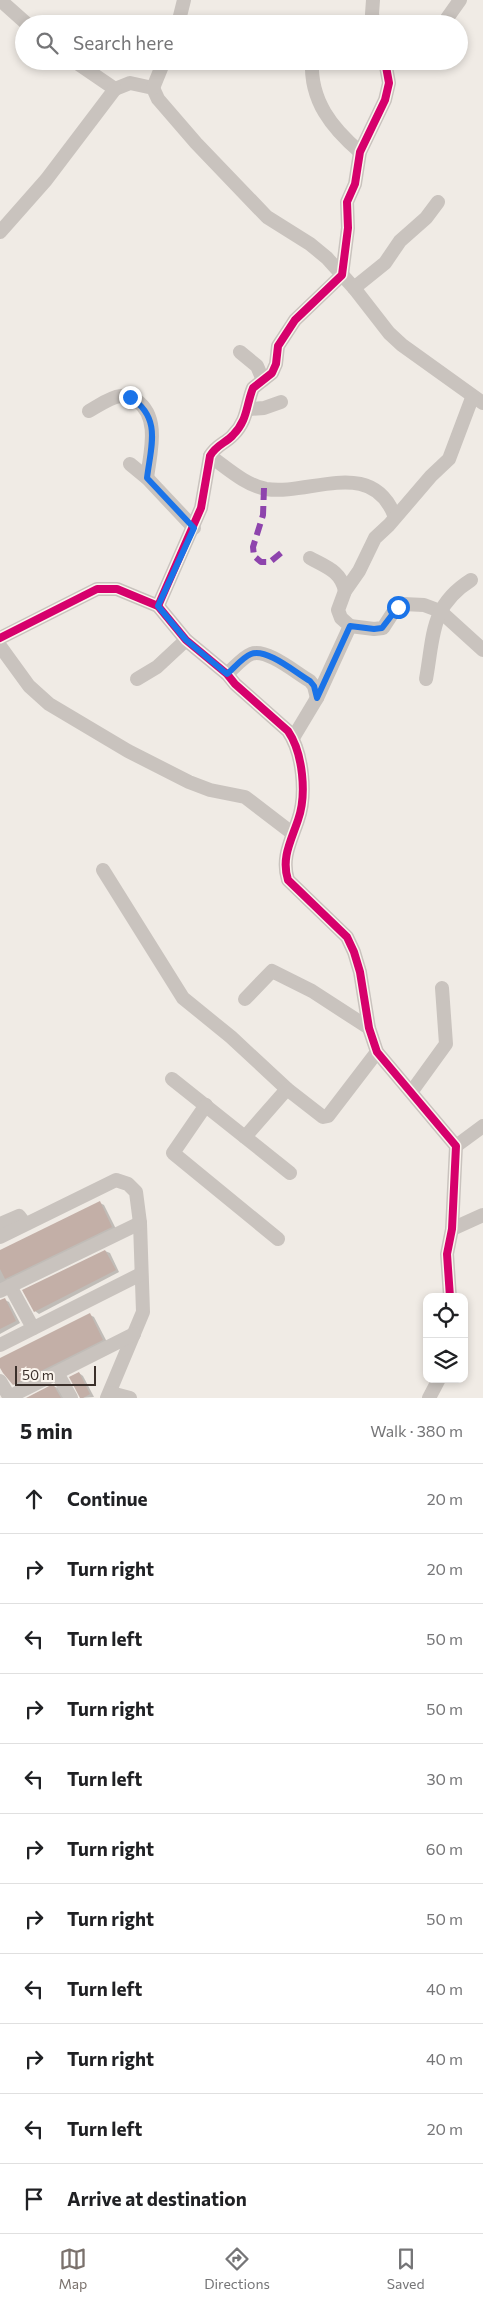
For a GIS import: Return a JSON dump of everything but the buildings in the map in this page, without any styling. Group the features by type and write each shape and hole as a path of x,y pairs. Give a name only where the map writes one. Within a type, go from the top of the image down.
{"street":[{"path":"0,0 17,15"},
{"path":"180,15 184,0"},
{"path":"372,15 373,0"},
{"path":"449,15 460,0"},
{"path":"87,70 115,89"},
{"path":"152,88 160,70"},
{"path":"313,70 315,91 324,112 340,135 360,152"},
{"path":"158,606 194,528 204,499 205,478 210,456 214,448 232,437 249,409 253,388 272,373 276,364 278,346 295,320 342,275 348,228 347,202 355,184 360,152 385,100 389,83 388,70"},
{"path":"0,232 46,180 115,89 130,83 152,88 158,98 196,143 267,217 310,244 342,275 389,334 478,400 449,459 431,476 396,517 375,538 359,571 338,605 338,610 341,618 350,626 374,629 382,628 394,611 403,604 424,605 440,611 480,644"},
{"path":"354,288 385,263 400,240 426,218 438,202"},
{"path":"240,352 257,366 263,380"},
{"path":"89,411 120,396 130,397 141,404 150,417 153,432 147,478"},
{"path":"249,409 264,408 281,402"},
{"path":"210,456 249,483 264,488 282,490 334,482 356,483 375,491 384,498 396,517"},
{"path":"130,464 147,478 194,528"},
{"path":"310,558 336,572 343,582 346,591"},
{"path":"426,679 440,611 452,593 471,580"},
{"path":"0,638 98,589 117,589 158,606 186,640 282,723 293,738 299,757 302,800 286,858 285,870 288,880 347,937 360,972 369,1028 377,1052 412,1091 456,1146 452,1229 446,1265 450,1293"},
{"path":"293,738 317,698 350,626"},
{"path":"137,679 157,667 186,640"},
{"path":"0,646 29,686 49,704 128,751 189,782 246,797 292,833"},
{"path":"227,674 250,654 262,653 310,681 314,686 317,698"},
{"path":"103,870 183,998 231,1037 287,1089 325,1117 377,1052"},
{"path":"246,999 272,971 327,1000 369,1028"},
{"path":"412,1091 446,1044 442,988"},
{"path":"172,1079 290,1174"},
{"path":"245,1137 287,1089"},
{"path":"206,1105 173,1153 278,1239"},
{"path":"456,1146 483,1126"},
{"path":"0,1236 116,1180 128,1184 136,1192 140,1223 143,1312 109,1395 130,1398"},
{"path":"452,1229 483,1215"},
{"path":"0,1224 19,1216 25,1224"},
{"path":"33,1328 5,1288 140,1223"},
{"path":"0,1345 141,1274"},
{"path":"0,1380 10,1397 134,1334"},
{"path":"57,1373 71,1398"},
{"path":"430,1398 437,1383"}],"marked path":[{"path":"264,488 263,515 253,547 254,556 261,562 270,562 281,553"}],"cycle path":[{"path":"158,606 201,508 210,456 215,449 238,429 246,412 253,388 272,373 276,364 278,346 295,320 342,275 348,228 347,202 355,184 360,152 385,100 389,83 387,70"},
{"path":"0,638 97,589 117,589 158,606 186,640 227,674 235,684 288,731 300,762 303,787 301,810 286,857 288,880 347,937 360,972 369,1028 377,1052 456,1146 452,1229 447,1254 450,1293"}],"route":[{"path":"130,397 141,404 150,417 153,432 147,478 194,528 158,606 186,640 227,674 250,654 262,653 310,681 314,686 317,698 350,626 382,628 398,607"}]}
